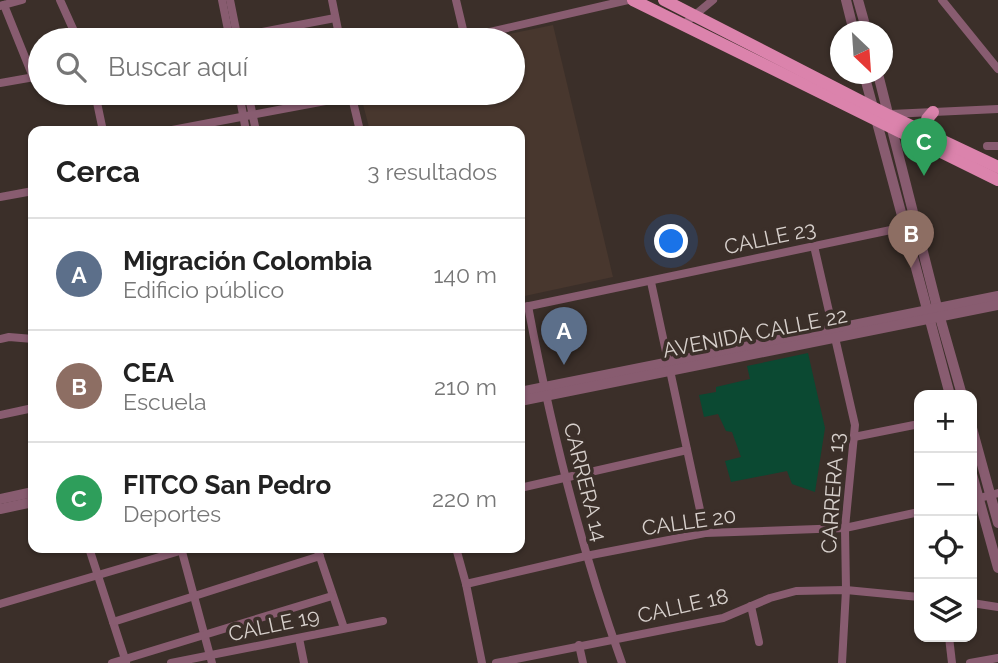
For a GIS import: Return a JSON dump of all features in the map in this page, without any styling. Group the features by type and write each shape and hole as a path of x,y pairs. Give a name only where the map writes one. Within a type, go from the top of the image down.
{"main road":[{"path":"630,0 882,118 930,133 998,167"},
{"path":"664,0 872,106 891,129 998,180"},
{"path":"930,133 927,119 933,112"}],"street":[{"path":"22,0 2,6 28,60"},
{"path":"60,0 73,28"},
{"path":"222,0 228,28"},
{"path":"230,0 231,28"},
{"path":"332,0 337,28"},
{"path":"456,0 463,28"},
{"path":"508,28 630,0"},
{"path":"683,25 713,0"},
{"path":"942,0 998,69"},
{"path":"847,5 859,1 864,21"},
{"path":"285,28 335,18"},
{"path":"0,83 28,78"},
{"path":"866,84 872,106"},
{"path":"879,84 882,118 905,227 960,390"},
{"path":"98,105 102,126"},
{"path":"241,105 245,126"},
{"path":"251,105 255,126"},
{"path":"191,126 297,105"},
{"path":"353,105 358,126"},
{"path":"882,118 998,109"},
{"path":"891,129 949,390"},
{"path":"987,146 998,146"},
{"path":"0,197 28,192"},
{"name":"CALLE 23","path":"525,307 905,227"},
{"name":"CARRERA 13","path":"814,246 855,425 845,528 846,590 842,663"},
{"path":"651,282 705,533"},
{"name":"AVENIDA CALLE 22","path":"525,399 544,392 933,313 998,296"},
{"name":"AVENIDA CALLE 22","path":"933,313 998,305"},
{"name":"CARRERA 14","path":"525,311 564,478 586,556 622,663"},
{"path":"0,339 28,339"},
{"name":"AVENIDA CALLE 22","path":"525,392 544,392"},
{"path":"0,415 28,409"},
{"path":"854,437 914,425"},
{"path":"977,443 994,494 998,523"},
{"path":"525,487 687,450"},
{"path":"0,499 28,493"},
{"path":"977,498 994,494"},
{"path":"0,509 28,503"},
{"path":"977,505 998,568"},
{"name":"CALLE 20","path":"466,584 586,556 705,533 845,528 914,513"},
{"path":"91,553 125,661"},
{"path":"0,604 171,553"},
{"path":"186,553 193,596 212,660"},
{"path":"113,622 315,553"},
{"path":"318,553 344,628"},
{"path":"457,553 482,663"},
{"name":"CALLE 18","path":"496,663 723,618 770,598 796,592 846,590 914,597"},
{"path":"112,663 332,596"},
{"path":"977,604 998,607"},
{"path":"751,606 759,642"},
{"name":"CALLE 19","path":"171,663 212,660 299,638 383,621"},
{"path":"299,638 304,663"},
{"path":"950,642 952,663"},
{"path":"579,645 583,663"},
{"path":"970,663 998,658"}],"shaded area":[{"path":"553,25 613,277 525,296 525,126 369,126 363,105 525,105 525,31"}],"green space":[{"path":"808,353 825,428 815,492 792,484 787,471 731,482 725,461 741,457 732,432 726,431 718,414 704,417 699,395 716,392 716,387 750,379 747,366"}],"place":[{"name":"FITCO San Pedro","path":"924,176"},
{"name":"CEA","path":"911,268"},
{"name":"Migración Colombia","path":"564,365"}]}
